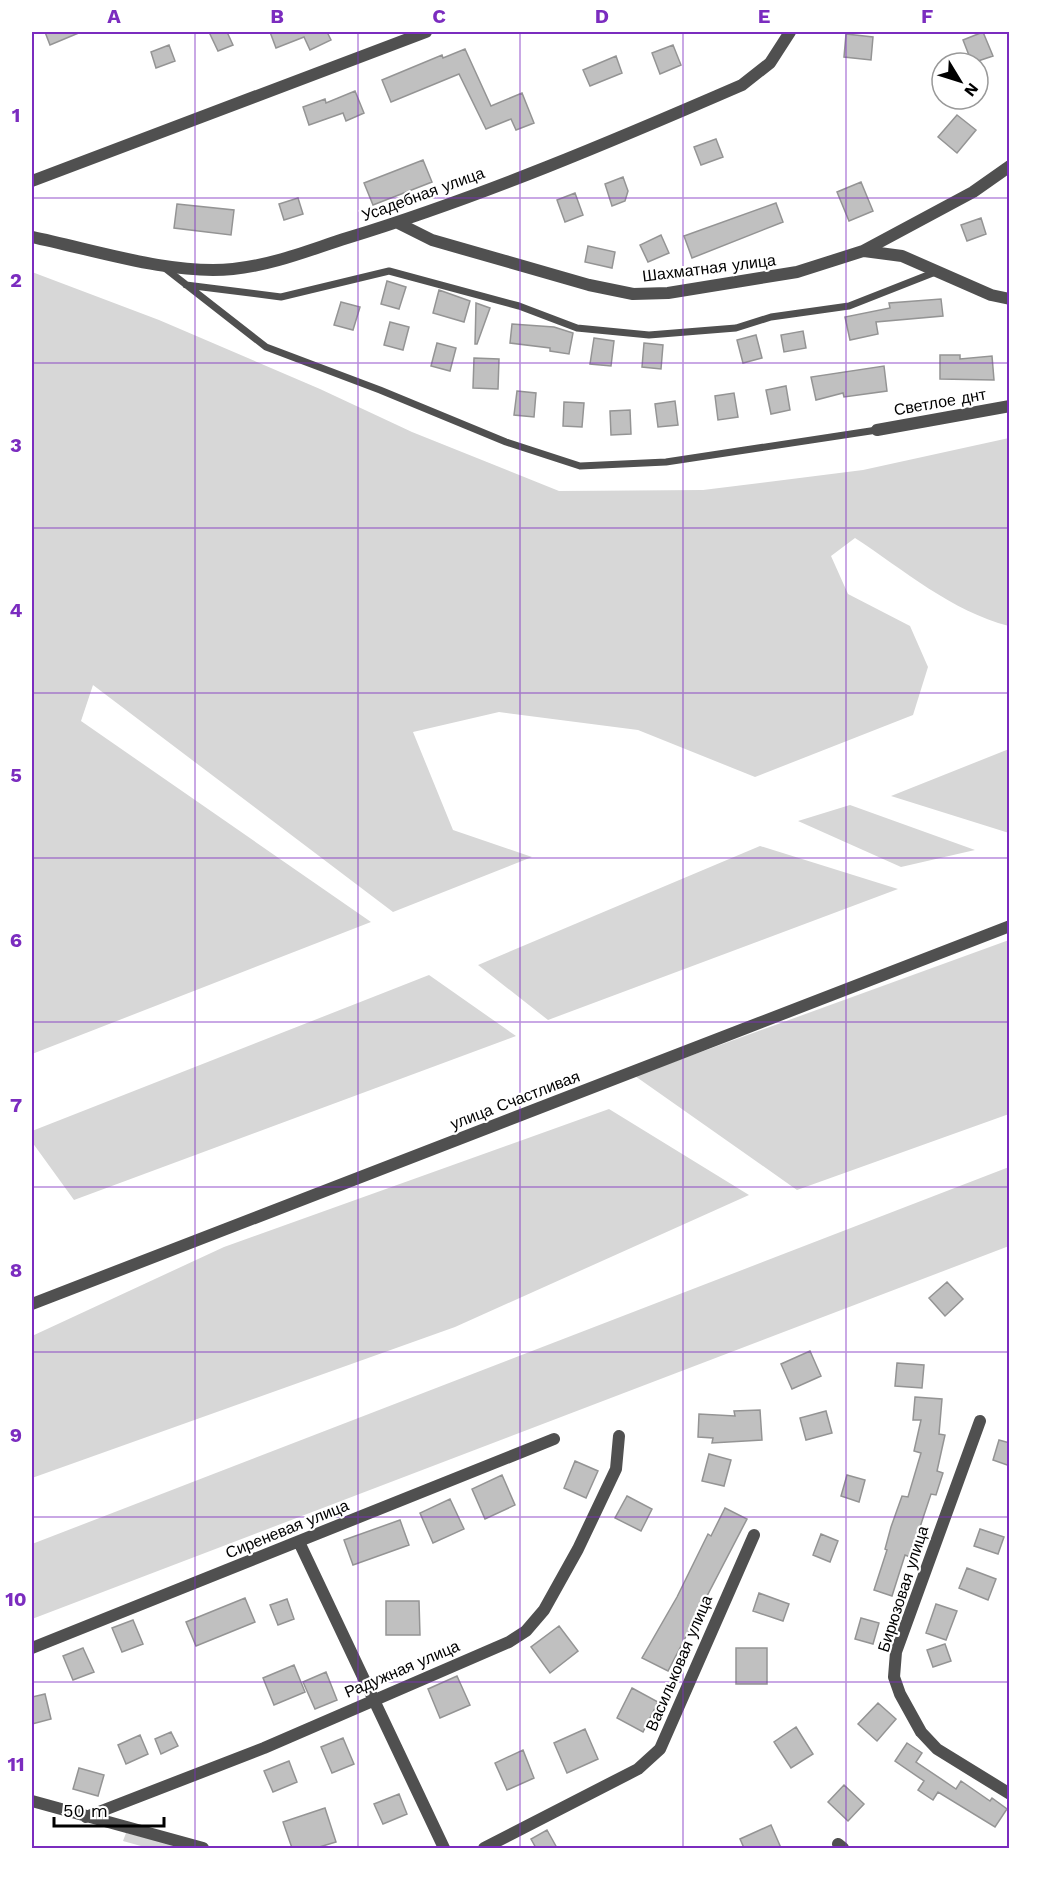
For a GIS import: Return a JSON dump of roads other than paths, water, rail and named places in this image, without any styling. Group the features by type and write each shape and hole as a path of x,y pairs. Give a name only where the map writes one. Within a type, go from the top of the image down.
{"street":[{"path":"32,181 426,32"},
{"name":"Усадебная улица","path":"32,237 179,268 231,269 268,264 398,223 534,171 742,86 770,63 790,32"},
{"name":"Шахматная улица","path":"398,223 432,240 513,264 633,294 668,293 748,282 797,272 863,251 973,192 1010,166"},
{"path":"863,251 902,256 991,295 1010,299"},
{"name":"Светлое днт","path":"877,430 1010,406"},
{"name":"улица Счастливая","path":"32,1304 1010,926"},
{"name":"Бирюзовая улица","path":"980,1421 896,1652 894,1677 900,1694 921,1732 937,1749 1010,1794"},
{"name":"Радужная улица","path":"86,1817 264,1748 509,1642 526,1630 544,1610 572,1560 616,1469 619,1436"},
{"name":"Сиреневая улица","path":"32,1648 554,1439"},
{"name":"Васильковая улица","path":"484,1848 638,1769 660,1749 753,1535"},
{"path":"299,1542 444,1848"},
{"path":"32,1801 203,1848"}],"lane":[{"path":"160,264 266,347 380,390 506,442 580,466 666,462 877,430"},
{"path":"186,285 281,297 389,271 519,306 577,328 649,335 736,328 771,317 849,306 938,272"}]}
